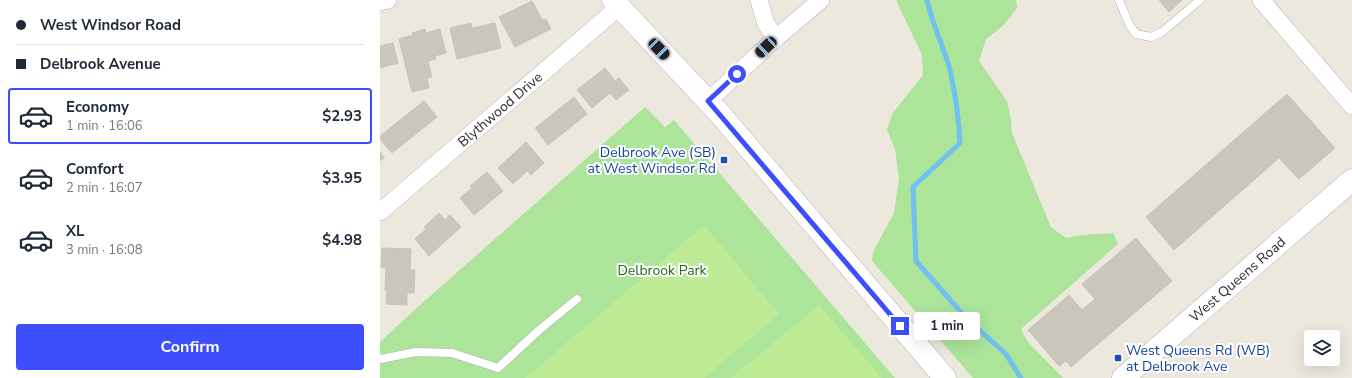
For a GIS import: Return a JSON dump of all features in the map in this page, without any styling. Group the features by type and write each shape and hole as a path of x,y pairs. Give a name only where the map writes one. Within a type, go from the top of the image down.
{"street":[{"path":"380,2 388,0"},
{"path":"759,0 766,24 776,38"},
{"path":"708,101 776,38 821,0"},
{"path":"1260,0 1352,106"},
{"path":"616,3 708,101 945,378"},
{"name":"Blythwood Drive","path":"380,212 616,3"},
{"name":"West Queens Road","path":"1123,378 1352,180"}],"lane":[{"path":"1119,0 1130,26 1136,34 1151,37 1162,32 1200,0"},
{"path":"380,359 416,352 452,354 498,368 577,299"}],"green space":[{"path":"896,0 1016,0 1017,8 1003,26 986,39 979,61 1007,101 1012,133 1051,227 1066,238 1082,235 1113,233 1118,244 1021,329 1028,342 1063,378 973,378 872,261 873,252 894,213 899,178 895,149 887,130 892,114 923,75 922,55"},
{"name":"Delbrook Park","path":"645,107 665,127 674,120 895,378 380,378 380,342"},
{"path":"704,225 779,314 704,378 525,378"},
{"path":"819,305 882,378 731,378"}],"building":[{"path":"1159,0 1182,0 1169,12"},
{"path":"532,1 543,21 546,19 551,29 515,47 499,17"},
{"path":"471,23 472,28 495,23 501,48 457,59 450,28"},
{"path":"425,29 426,33 440,29 446,53 435,56 436,59 428,61 432,77 427,78 429,88 412,92 399,39 413,35 412,33"},
{"path":"393,43 398,63 380,68 380,46"},
{"path":"605,68 615,81 619,78 629,90 616,100 610,93 592,108 577,90"},
{"path":"1287,94 1335,148 1299,179 1279,158 1174,250 1146,217"},
{"path":"574,97 587,114 548,145 535,128"},
{"path":"424,101 437,117 392,153 380,139 380,136"},
{"path":"526,142 544,163 531,175 527,171 513,184 498,168"},
{"path":"380,152 384,158 380,161"},
{"path":"487,172 503,191 474,215 460,198 472,188 470,186"},
{"path":"439,213 445,220 450,215 461,227 429,256 415,239 426,229 424,227"},
{"path":"1136,238 1172,281 1071,367 1066,361 1059,366 1028,330 1069,295 1082,310 1095,299 1082,284"},
{"path":"382,248 411,249 410,270 415,270 414,293 407,293 407,305 386,304 386,268 381,267"}],"waterway":[{"path":"927,0 950,70 954,88 960,143 913,187 916,261 967,319 1006,354 1021,378"}],"place":[{"name":"Delbrook Ave (SB) at West Windsor Rd","path":"724,160"},
{"name":"West Queens Rd (WB) at Delbrook Ave","path":"1118,358"}],"route":[{"path":"737,74 708,101 802,209 900,326"}]}
